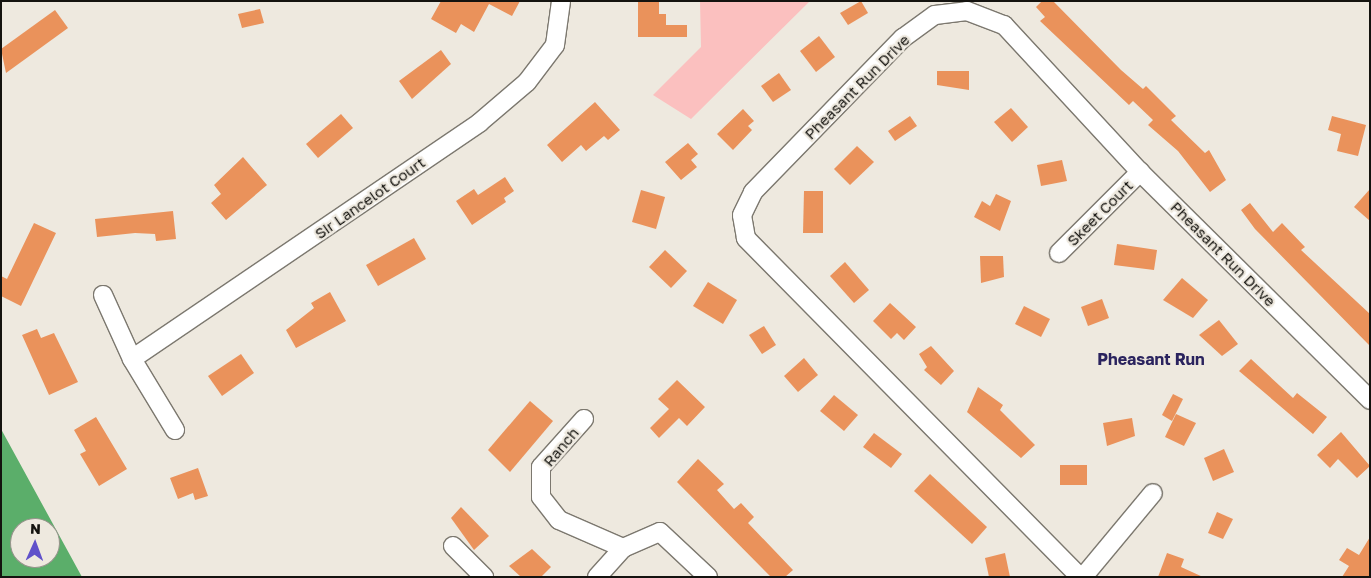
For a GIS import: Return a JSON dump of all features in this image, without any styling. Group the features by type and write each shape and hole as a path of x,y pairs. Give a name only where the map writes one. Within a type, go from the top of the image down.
{"street":[{"name":"Sir Lancelot Court","path":"132,358 479,123 527,82 555,46 561,1"},
{"name":"Pheasant Run Drive","path":"1081,577 746,238 742,215 753,192 903,38 935,15 967,11 1004,25 1140,172 1370,400"},
{"name":"Skeet Court","path":"1059,253 1140,172"},
{"path":"103,295 132,358 175,430"},
{"name":"Ranch","path":"584,419 541,467 541,496 560,520 623,548"},
{"path":"1081,577 1153,493"},
{"path":"597,577 623,548 660,532 708,577"},
{"path":"453,546 484,577"}],"shaded area":[{"path":"700,1 810,1 691,119 653,95 701,47"},
{"path":"1,429 50,518 10,518 10,568 60,568 60,537 82,577 1,577"}],"building":[{"path":"441,1 520,1 512,16 489,4 474,32 461,24 456,33 431,19"},
{"path":"638,1 659,1 659,14 666,14 666,25 687,25 687,37 638,37"},
{"path":"861,1 868,13 848,25 840,13"},
{"path":"1042,1 1053,1 1121,70 1143,89 1146,86 1176,116 1171,120 1205,153 1209,150 1226,180 1210,192 1178,151 1148,125 1153,120 1133,101 1129,105 1040,21 1045,17 1036,7"},
{"path":"260,9 264,23 242,28 238,14"},
{"path":"55,10 68,28 6,73 1,49"},
{"path":"819,36 835,57 816,72 800,51"},
{"path":"441,50 451,64 412,99 399,81"},
{"path":"937,71 969,71 969,90 937,85"},
{"path":"779,73 791,90 773,102 761,86"},
{"path":"595,102 620,130 608,140 604,136 586,151 581,145 562,162 547,145"},
{"path":"1011,108 1028,127 1012,142 994,122"},
{"path":"743,109 754,121 748,126 752,130 733,150 717,134"},
{"path":"341,114 353,128 318,158 306,144"},
{"path":"910,116 917,126 895,141 888,131"},
{"path":"1332,116 1366,125 1358,156 1337,151 1341,134 1328,130"},
{"path":"688,143 698,154 691,160 697,167 681,180 665,162"},
{"path":"857,146 874,162 850,185 834,169"},
{"path":"243,157 267,185 226,220 211,203 221,194 214,185"},
{"path":"1062,160 1067,181 1041,186 1037,165"},
{"path":"505,177 514,191 504,198 506,202 472,225 456,201 474,189 478,195"},
{"path":"1370,189 1370,221 1354,207"},
{"path":"641,190 665,197 656,229 632,222"},
{"path":"804,191 823,191 823,233 803,233"},
{"path":"996,194 1011,201 1000,231 974,217 982,201 990,206"},
{"path":"1250,203 1273,232 1282,223 1305,247 1301,250 1370,314 1370,346 1255,229 1241,210"},
{"path":"173,211 176,239 156,241 155,234 135,233 97,237 95,219"},
{"path":"34,223 56,233 21,306 1,296 1,276 7,279"},
{"path":"414,238 426,259 378,286 366,265"},
{"path":"1117,244 1157,250 1154,270 1114,265"},
{"path":"665,250 687,271 671,288 649,267"},
{"path":"980,256 1003,256 1004,277 981,283"},
{"path":"845,262 869,290 854,303 830,276"},
{"path":"1182,278 1208,300 1193,318 1163,300"},
{"path":"708,282 737,300 723,324 693,306"},
{"path":"330,292 346,321 296,348 286,330 314,308 311,303"},
{"path":"1102,299 1109,318 1088,326 1081,307"},
{"path":"890,303 916,327 904,340 897,333 891,339 873,321"},
{"path":"1024,306 1050,319 1041,337 1015,324"},
{"path":"1219,320 1238,344 1222,356 1199,335"},
{"path":"764,326 776,345 762,354 749,335"},
{"path":"37,329 41,338 54,333 78,382 49,395 22,335"},
{"path":"931,346 954,371 941,385 924,370 927,367 919,354"},
{"path":"241,354 254,373 222,396 208,376"},
{"path":"804,358 818,375 798,392 784,376"},
{"path":"1251,359 1293,398 1297,393 1327,417 1313,434 1239,371"},
{"path":"677,380 705,407 687,426 679,418 659,438 650,428 669,409 658,399"},
{"path":"978,387 1003,405 1000,410 1035,445 1021,458 967,412"},
{"path":"1173,394 1183,399 1172,421 1162,415"},
{"path":"834,395 858,415 844,431 820,411"},
{"path":"530,401 553,421 510,472 488,450"},
{"path":"1176,414 1196,423 1184,446 1165,437"},
{"path":"96,417 127,469 99,486 80,454 86,451 74,430"},
{"path":"1132,418 1135,436 1107,446 1103,423"},
{"path":"1341,432 1370,466 1357,478 1338,459 1330,468 1317,455"},
{"path":"874,433 902,454 891,468 863,447"},
{"path":"1224,449 1234,472 1213,481 1204,458"},
{"path":"698,459 724,484 717,490 734,509 741,503 754,517 748,523 793,570 785,577 771,577 677,482"},
{"path":"1060,465 1087,465 1087,485 1060,485"},
{"path":"198,468 208,496 195,500 193,493 178,499 170,478"},
{"path":"930,474 987,527 972,544 914,491"},
{"path":"461,507 489,536 474,550 451,518"},
{"path":"1217,512 1233,519 1223,539 1208,533"},
{"path":"1370,537 1370,577 1342,577 1349,566 1339,560 1347,548 1359,555"},
{"path":"532,549 551,567 541,577 521,577 509,566"},
{"path":"1005,553 1010,577 989,577 985,558"},
{"path":"1167,553 1184,559 1181,567 1203,577 1158,577"}],"district":[{"name":"Pheasant Run","path":"1151,359"}]}
